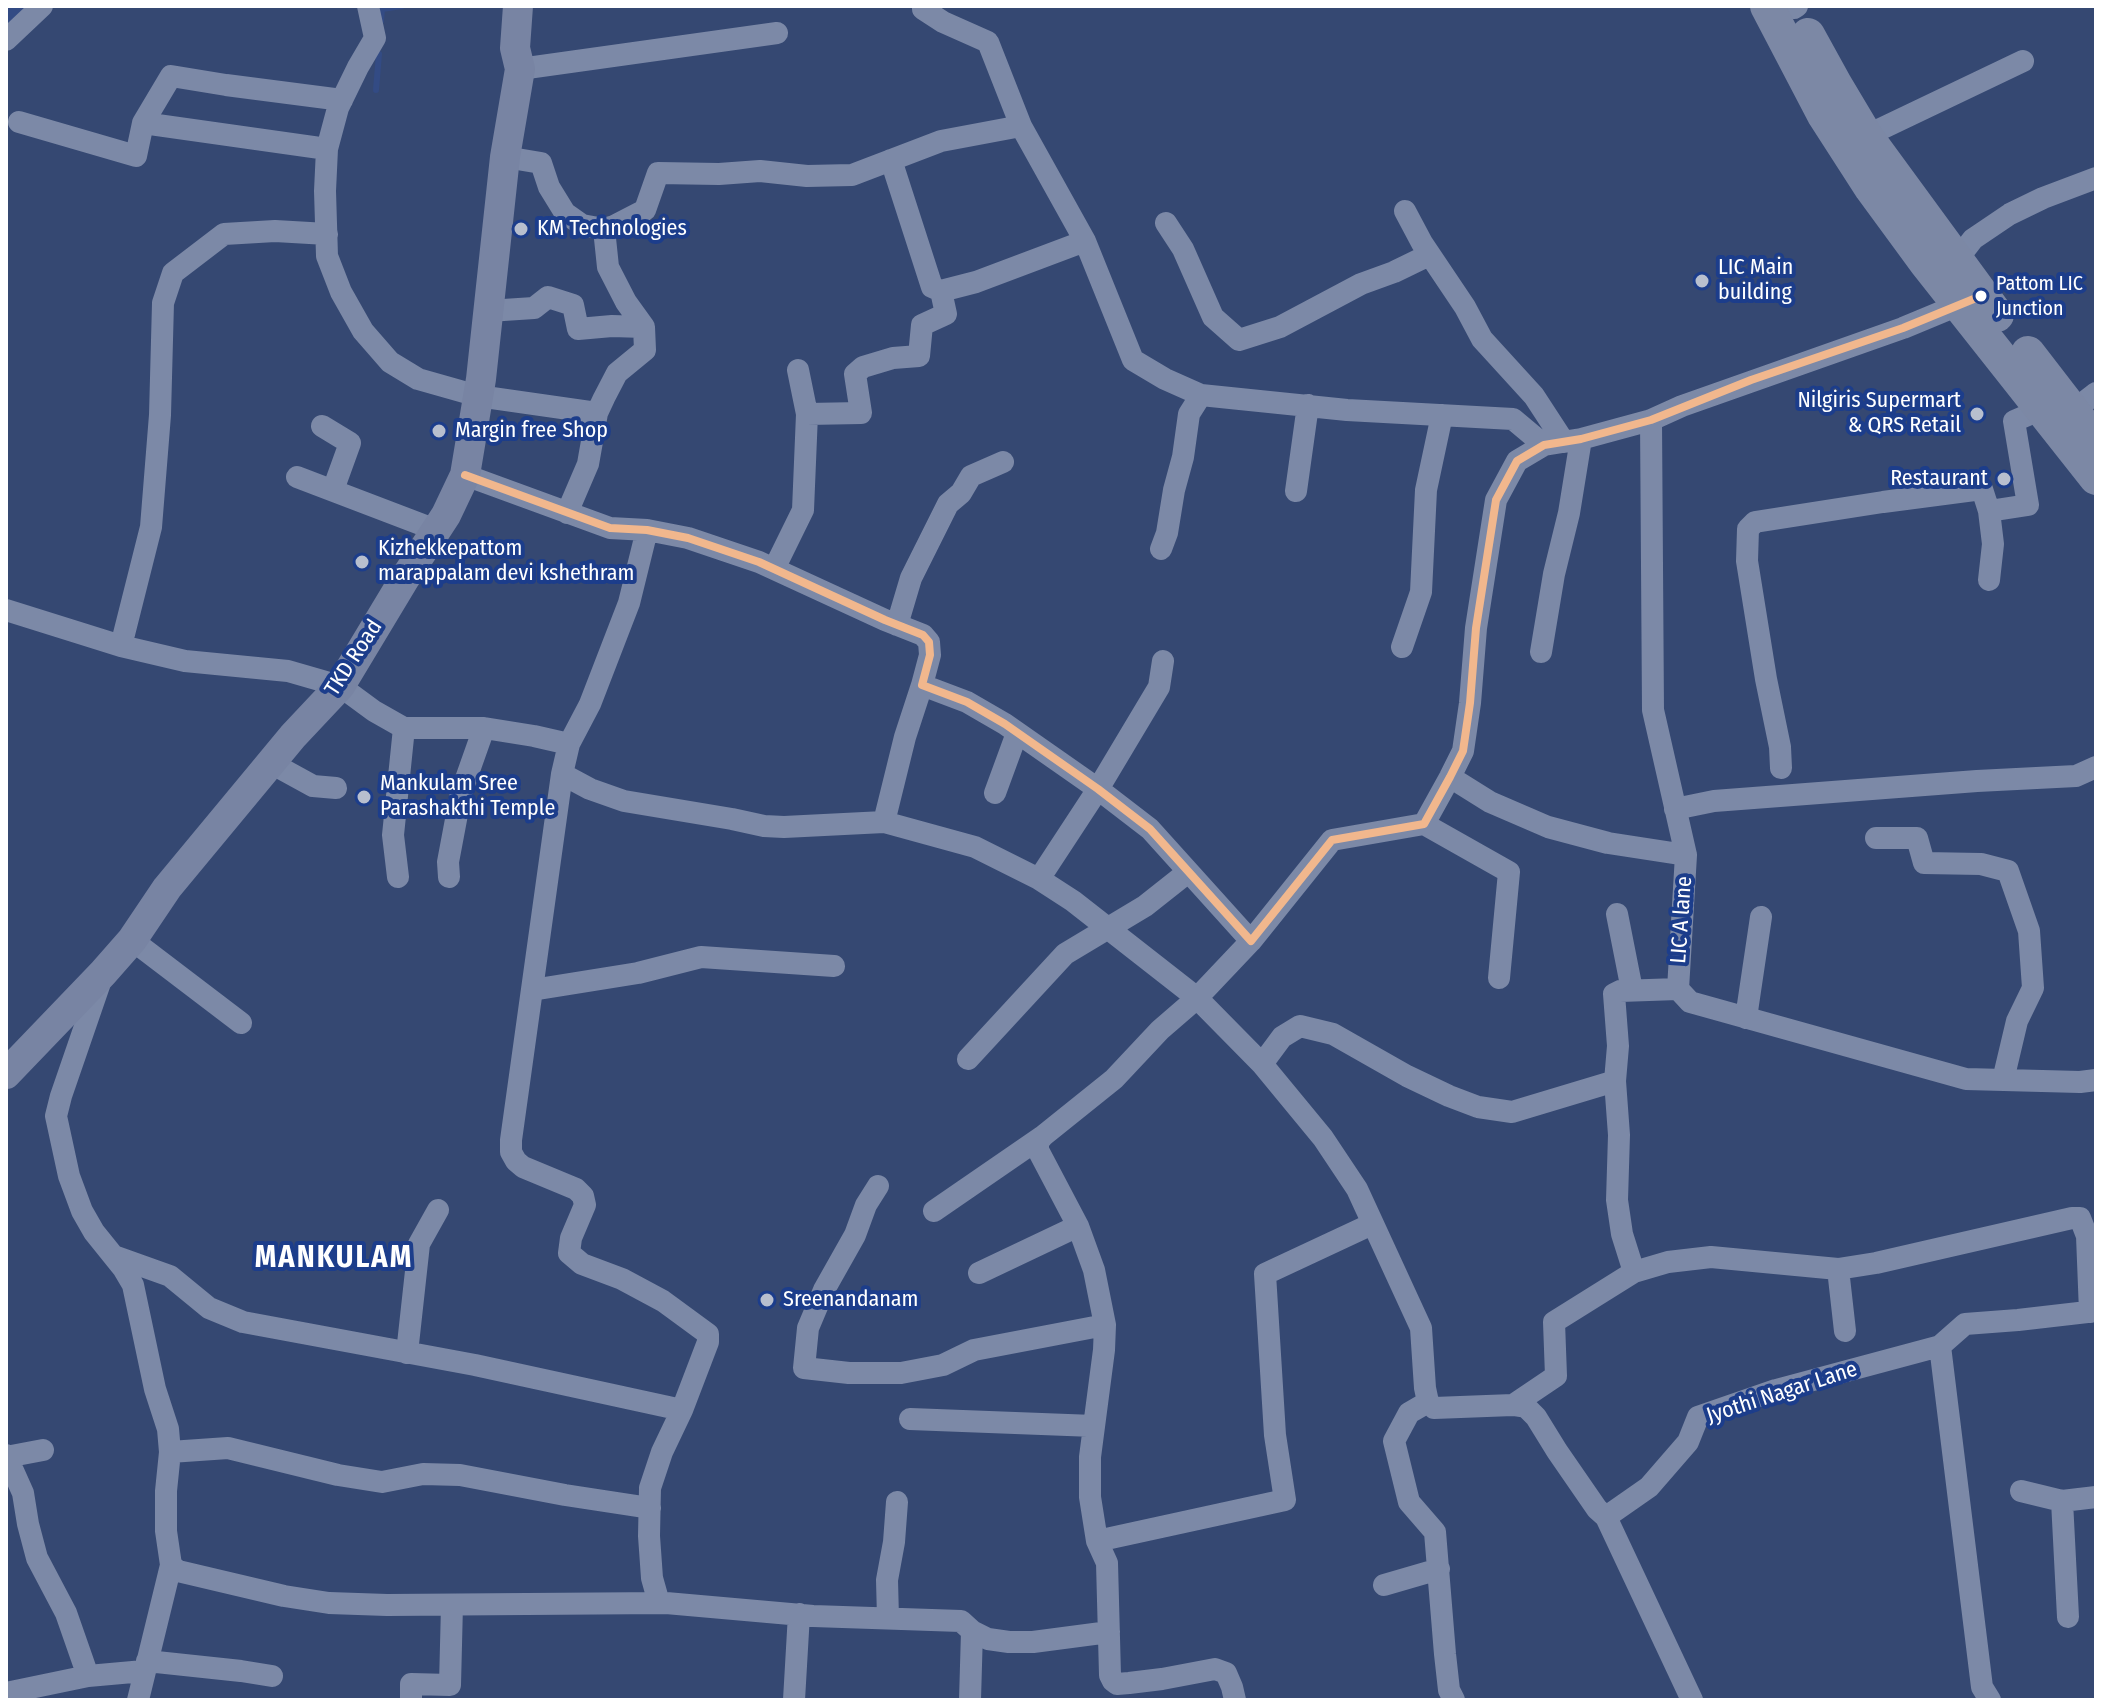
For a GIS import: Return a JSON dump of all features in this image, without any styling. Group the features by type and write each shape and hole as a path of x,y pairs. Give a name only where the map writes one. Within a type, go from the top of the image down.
{"main road":[{"path":"1788,7 1866,136 1956,261 1970,300"},
{"path":"1788,7 1830,125 1871,188 1970,300 2070,404 2096,441"},
{"path":"2070,404 2096,478"}],"street":[{"path":"6,40 42,6"},
{"path":"368,6 375,38 342,100 327,149 327,256 341,292 363,331 390,362 418,379 478,396 597,413"},
{"name":"TKD Road","path":"10,1066 132,940 167,888 293,736 340,686 446,515 465,475 478,396 505,157 520,69 515,48 518,6"},
{"path":"923,6 943,22 988,42 1021,126 1085,241 1133,360 1201,395 1347,410 1513,419 1563,442"},
{"path":"520,69 777,33"},
{"path":"1866,136 2023,61"},
{"path":"19,122 136,156 143,123 171,76 342,100"},
{"path":"143,123 327,149"},
{"path":"505,157 541,163 549,187 565,213 582,225 604,229 645,210 658,173 760,171 807,176 852,175 941,141 1021,126"},
{"path":"891,160 932,287 941,291 976,282 1085,241"},
{"path":"1956,261 1973,239 2010,214 2096,178"},
{"path":"1405,211 1482,339 1534,396 1563,442 1569,513 1554,574 1541,652"},
{"path":"1166,223 1183,249 1213,317 1239,340 1280,327 1361,284 1429,255"},
{"path":"567,513 588,464 597,413 617,373 645,350 644,327 626,302 608,267 604,229"},
{"path":"121,646 151,527 160,415 163,303 173,273 224,234 275,231 327,234"},
{"path":"807,414 861,413 855,374 863,367 893,358 919,356 922,325 946,314 941,291"},
{"path":"488,311 534,308 548,297 573,305 578,329 644,327"},
{"path":"1424,824 1463,751 1476,628 1496,500 1517,461 1563,442 1651,420 1737,385 1903,328 1970,300"},
{"path":"774,569 803,510 807,414 798,370"},
{"path":"1161,549 1183,457 1189,414 1201,395"},
{"path":"1989,511 2028,505 2014,421 2070,404"},
{"path":"1296,491 1308,405"},
{"path":"1402,647 1421,592 1426,490 1442,415"},
{"name":"LIC A lane","path":"1651,420 1653,710 1686,855 1678,989 1690,1002 1966,1079 2096,1080"},
{"path":"322,426 350,443 333,490"},
{"path":"897,625 911,578 948,504 961,493 971,476 1003,462"},
{"path":"465,475 610,528 647,530 688,538 774,569 923,635 929,642 930,655 884,822"},
{"path":"297,477 436,530"},
{"path":"1781,768 1780,747 1747,561 1748,529 1755,522 1982,489 1989,511 1993,544 1989,580"},
{"path":"647,530 629,603 590,704 569,744 562,774 511,1152 523,1167 576,1189 583,1196 585,1205 571,1238 569,1253 582,1264 622,1279 663,1301 708,1334 708,1342 650,1488 652,1578 659,1603"},
{"path":"6,610 121,646 185,661 288,671 340,686 404,728 484,728 569,744"},
{"path":"1039,879 1159,687 1163,661"},
{"path":"922,685 967,702 1017,733 1150,829 1251,941"},
{"path":"398,877 393,835 404,728"},
{"path":"449,877 448,862 461,793 484,728"},
{"path":"995,793 1017,733"},
{"path":"271,763 313,786 336,788"},
{"path":"1675,809 1714,801 2076,776 2096,767"},
{"path":"562,774 590,789 624,801 764,826 884,822 962,843 1039,879 1073,901 1197,998 1262,1064 1323,1138 1357,1189 1421,1328 1428,1402 1434,1408 1513,1405 1526,1407 1536,1417 1597,1509 1606,1517 1692,1700"},
{"path":"1450,777 1490,802 1548,827 1608,843 1686,855"},
{"path":"934,1211 1043,1136 1114,1079 1251,941 1332,840 1424,824 1509,872 1499,978"},
{"path":"1876,838 1917,838 1924,863 1981,864 2008,871 2029,931 2033,988 2017,1021 2003,1080"},
{"path":"968,1059 1065,954 1145,906 1188,872"},
{"path":"1617,914 1632,990"},
{"path":"1746,1018 1761,917"},
{"path":"132,940 241,1023"},
{"path":"532,990 638,973 701,957 834,966"},
{"path":"103,973 56,1116 69,1176 82,1211 133,1285 155,1389 168,1429 170,1452 166,1531 171,1565 138,1700"},
{"path":"1634,1272 1622,1234 1617,1200 1619,1135 1615,1081 1618,1046 1614,994 1632,990 1678,989"},
{"path":"1262,1064 1282,1037 1300,1026 1333,1034 1407,1076 1478,1107 1512,1112 1615,1081"},
{"path":"1043,1136 1038,1142 1038,1150 1078,1226 1094,1270 1105,1325 1090,1457 1090,1497 1097,1541 1107,1563 1110,1675 1117,1684 1215,1669 1226,1673 1235,1700"},
{"path":"878,1186 824,1290 808,1328 804,1368 849,1373 901,1373 943,1365 974,1350 1105,1325"},
{"path":"407,1353 419,1244 438,1210"},
{"path":"1513,1405 1556,1376 1554,1322 1634,1272 1668,1262 1711,1257 1838,1269 2080,1218 2087,1236 2093,1311"},
{"path":"1097,1541 1285,1500 1275,1435 1265,1274 1372,1224"},
{"path":"979,1273 1078,1226"},
{"path":"113,1256 170,1276 209,1308 243,1322 475,1365 682,1410"},
{"path":"1838,1269 1845,1331"},
{"name":"Jyothi Nagar Lane","path":"1606,1517 1649,1487 1688,1442 1698,1417 1776,1390 1940,1346 1965,1324 2093,1311"},
{"path":"1940,1346 1982,1687 1990,1700"},
{"path":"1428,1402 1409,1413 1394,1441 1409,1502 1435,1532 1449,1690 1454,1700"},
{"path":"910,1419 1094,1426"},
{"path":"170,1452 228,1448 338,1475 382,1482 423,1474 460,1475 650,1508"},
{"path":"43,1450 6,1457 23,1493 37,1558 66,1613 88,1676"},
{"path":"2021,1491 2062,1501 2096,1497"},
{"path":"2062,1501 2068,1617"},
{"path":"888,1618 887,1580 897,1502"},
{"path":"171,1565 193,1576 329,1603 659,1603 799,1614 961,1621 988,1639 1009,1642 1109,1632"},
{"path":"1384,1585 1439,1569"},
{"path":"411,1700 411,1684 448,1692 452,1605"},
{"path":"794,1700 799,1614"},
{"path":"970,1700 972,1631"},
{"path":"6,1693 146,1666 241,1671 272,1676"}],"waterway":[{"path":"6,21 21,6"},
{"path":"381,21 382,9 402,6"},
{"path":"376,90 379,54"}],"transit line":[{"path":"465,475 610,528 647,530 688,538 759,562 923,635 929,642 930,655 922,685 967,702 1005,724 1150,829 1251,941 1332,840 1424,824 1463,751 1476,628 1496,500 1517,461 1544,445 1581,439 1651,420 1751,380 1903,328 1981,296"}],"place":[{"name":"KM Technologies","path":"521,229"},
{"name":"LIC Main building","path":"1702,281"},
{"name":"Pattom LIC Junction","path":"1981,296"},
{"name":"Nilgiris Supermart & QRS Retail","path":"1977,414"},
{"name":"Margin free Shop","path":"439,431"},
{"name":"Restaurant","path":"2004,479"},
{"name":"Kizhekkepattom marappalam devi kshethram","path":"362,562"},
{"name":"Mankulam Sree Parashakthi Temple","path":"364,797"},
{"name":"Sreenandanam","path":"767,1300"}],"district":[{"name":"MANKULAM","path":"334,1259"}]}
